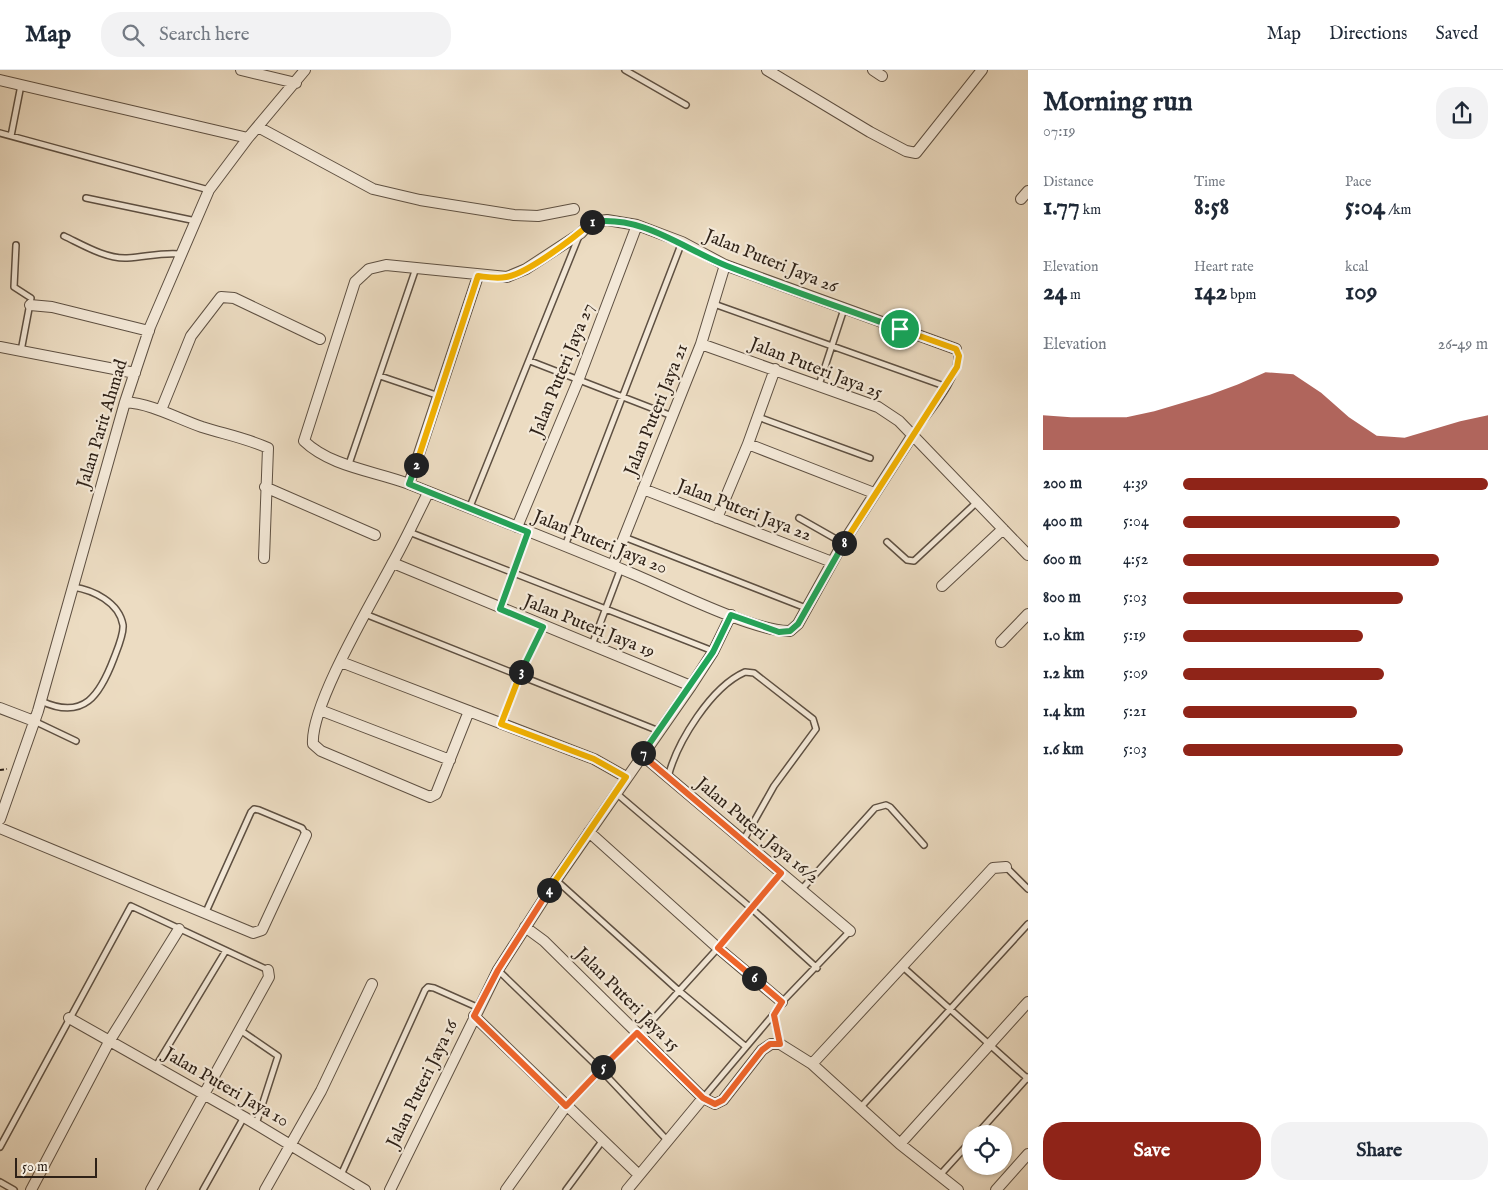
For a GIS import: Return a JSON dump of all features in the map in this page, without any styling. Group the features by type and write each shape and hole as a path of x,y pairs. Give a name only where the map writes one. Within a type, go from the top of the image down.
{"street":[{"path":"241,70 296,83"},
{"name":"Jalan Parit Ahmad","path":"0,819 39,723 130,402 135,372 149,330 209,190 248,138 305,70"},
{"path":"767,70 870,132 906,151 916,153 982,70"},
{"path":"873,70 882,76"},
{"path":"0,80 248,138"},
{"path":"258,127 373,189 420,200 514,215 538,216 574,209"},
{"path":"1021,199 1028,191"},
{"name":"Jalan Puteri Jaya 26","path":"355,282 363,273 386,265 478,276 507,277 526,269 580,233 591,222 607,220 637,224 682,242 725,264 956,349"},
{"name":"Jalan Puteri Jaya 27","path":"517,527 578,381 637,224"},
{"name":"Jalan Puteri Jaya 21","path":"617,567 624,537 701,344 725,264"},
{"path":"409,484 478,276"},
{"name":"Jalan Puteri Jaya 20","path":"355,282 304,441 312,449 330,458 409,484 617,567 731,615 779,632 790,631 806,608"},
{"path":"156,408 191,336 221,297 234,298 320,339"},
{"path":"30,305 52,307 149,330"},
{"name":"Jalan Puteri Jaya 25","path":"701,344 878,407 899,421 1028,555"},
{"path":"0,347 135,372"},
{"path":"717,518 748,444 775,369"},
{"path":"130,402 156,408 201,427 250,440 268,448 265,487 264,558"},
{"path":"806,608 874,493 912,436"},
{"path":"748,444 874,493"},
{"path":"265,487 375,535"},
{"name":"Jalan Puteri Jaya 22","path":"643,489 832,562"},
{"path":"428,493 341,662 320,710 312,735 313,744 321,751 430,797 436,794 469,711"},
{"path":"942,586 1003,528"},
{"name":"Jalan Puteri Jaya 19","path":"393,564 691,686"},
{"path":"1001,642 1028,614"},
{"name":"Jalan Puteri Jaya 16","path":"390,1190 498,970 556,880 691,686 713,652 731,615"},
{"path":"341,662 594,759 626,777"},
{"path":"0,708 39,723"},
{"path":"320,710 450,760"},
{"name":"Jalan Puteri Jaya 16/2","path":"642,755 850,932"},
{"path":"3,829 205,914 253,932 262,930 306,835"},
{"path":"589,832 718,948 782,1002"},
{"path":"812,1064 993,868 1006,867"},
{"name":"Jalan Puteri Jaya 15","path":"525,927 544,941 703,1098"},
{"path":"31,1190 110,1040 179,928"},
{"path":"151,1190 269,977 268,970"},
{"path":"266,1190 292,1145 342,1049 372,984"},
{"path":"900,1144 1028,1002"},
{"path":"477,1012 566,1106 604,1139 639,1175"},
{"name":"Jalan Puteri Jaya 10","path":"69,1018 244,1117 365,1190"},
{"path":"627,1190 703,1098 715,1104 723,1100 762,1050 770,1044 780,1044 812,1064 900,1144 958,1190"},
{"path":"506,1190 566,1106"},
{"path":"996,1190 1028,1154"}],"lane":[{"path":"625,70 686,105"},
{"path":"11,136 21,85"},
{"path":"0,134 209,190"},
{"path":"86,198 196,221"},
{"path":"469,509 580,233"},
{"path":"64,236 108,255 126,258 161,252 182,254"},
{"path":"565,546 682,242"},
{"path":"16,245 14,287 31,298 21,351"},
{"path":"348,464 416,268"},
{"path":"714,304 946,387"},
{"path":"819,385 844,309"},
{"path":"912,436 946,387 957,367 959,356 956,349"},
{"path":"530,361 672,416"},
{"path":"380,376 439,396"},
{"path":"758,417 870,458"},
{"path":"887,542 907,560 914,561 976,502"},
{"path":"799,518 844,543"},
{"path":"409,531 713,652"},
{"path":"500,609 528,532"},
{"path":"624,537 806,608"},
{"path":"592,646 617,567"},
{"path":"45,702 64,708 78,707 88,702 104,686 117,649 123,626 108,601 93,592 76,588"},
{"path":"365,614 659,731"},
{"path":"501,724 519,676 543,627"},
{"path":"668,777 673,756 688,729 720,691 746,672 754,674 813,719 816,729 774,786 743,841"},
{"path":"39,723 76,741"},
{"path":"616,793 752,908 817,968"},
{"path":"801,890 875,808 881,806 890,807 924,845"},
{"path":"205,914 254,809 302,828 306,835"},
{"path":"1006,867 1028,889"},
{"path":"566,1106 600,1069 638,1034 718,948 781,873"},
{"path":"556,880 678,990 745,1046"},
{"path":"0,1147 131,906 225,952 268,970"},
{"path":"859,1108 1028,924"},
{"path":"703,1098 745,1046 774,1015 782,1002 850,932"},
{"path":"156,1066 225,952"},
{"path":"903,967 1028,1078 985,1125"},
{"path":"498,970 600,1069 667,1140"},
{"path":"341,1174 424,990 428,987 434,988 477,1012"},
{"path":"774,1015 780,1044"},
{"path":"239,1030 278,1056 256,1124"},
{"path":"203,1190 244,1117"},
{"path":"566,1190 604,1139"},
{"path":"940,1176 962,1150"},
{"path":"0,1182 14,1190"}],"route":[{"path":"607,220 637,224 682,242 725,264 900,329 956,349 959,356 957,367 946,387 874,493 832,562 798,624 790,631 779,632 731,615 713,652 642,755 781,873 718,948 782,1002 774,1015 780,1044 770,1044 762,1050 723,1100 715,1104 703,1098 637,1033 566,1106 474,1016 498,970 626,777 594,759 501,724 519,676 543,627 500,609 528,532 409,484 478,276 507,277 526,269 580,233 591,222 607,220"}]}
